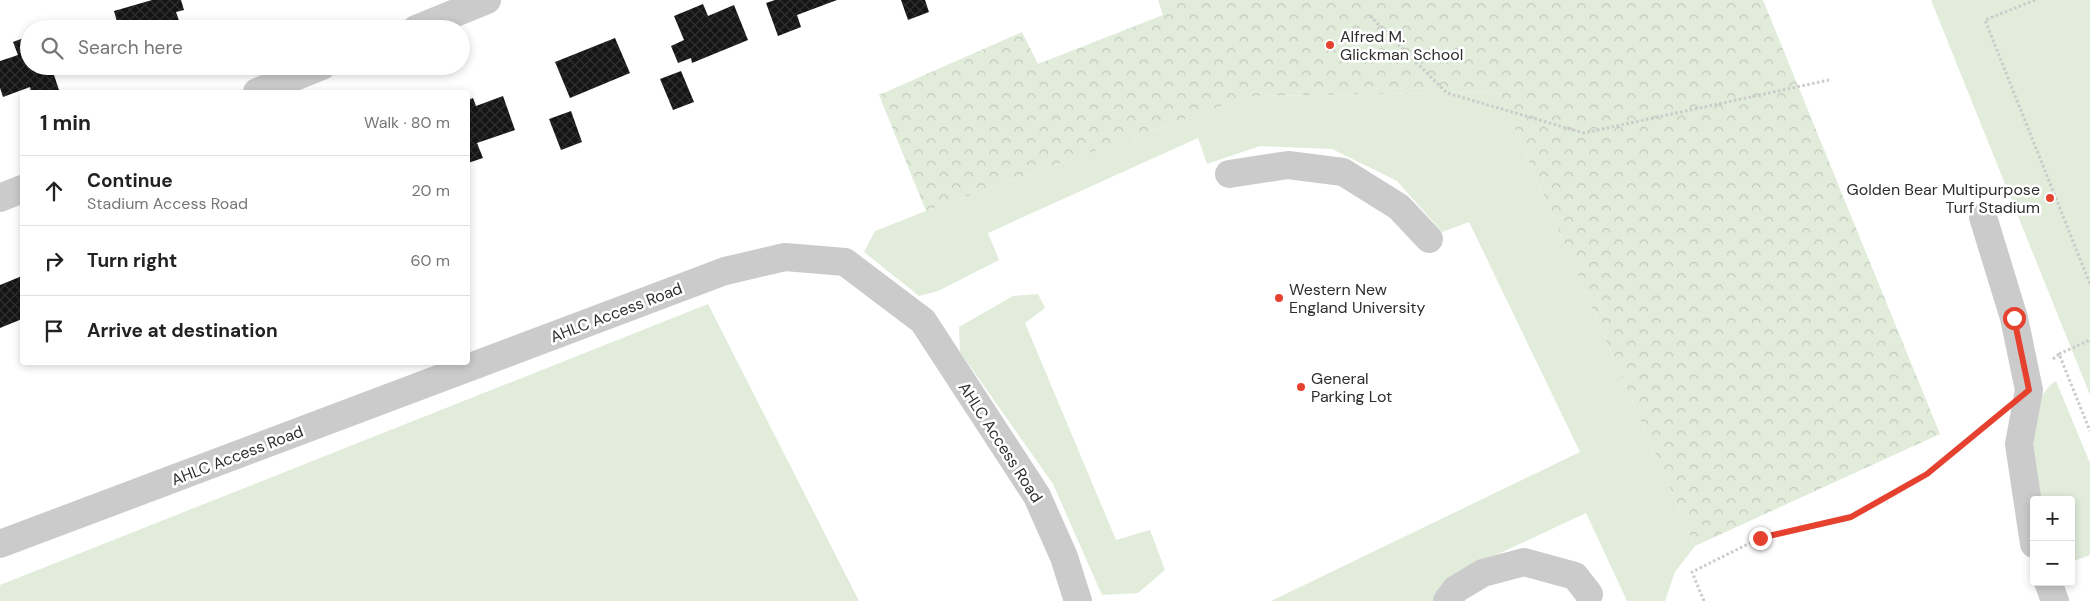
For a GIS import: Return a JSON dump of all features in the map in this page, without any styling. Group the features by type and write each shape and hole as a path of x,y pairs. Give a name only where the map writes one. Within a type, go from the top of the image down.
{"street":[{"path":"438,20 487,0"},
{"path":"262,90 300,75"},
{"path":"1229,174 1288,165 1343,172 1399,207 1428,239"},
{"path":"0,198 20,190"},
{"path":"1983,217 2014,318 2029,390 2019,444 2034,541"},
{"name":"AHLC Access Road","path":"0,544 725,271 785,257 845,262 923,321 1037,496 1064,557 1078,601"},
{"path":"1446,601 1456,589 1483,572 1524,562 1575,576 1589,594"},
{"path":"2049,586 2055,601"}],"path":[{"path":"2035,0 1985,20 2090,284"},
{"path":"1370,16 1447,93 1584,133 1829,80"},
{"path":"2029,390 2038,372 2059,354 2090,340"},
{"path":"2059,354 2090,431"},
{"path":"1704,601 1692,572 1760,538 1851,517 1927,474 1992,420"}],"green space":[{"path":"1158,0 1763,0 1940,434 1695,546 1499,92 1250,96 926,211 879,95 1022,32 1038,64 1163,15"},
{"name":"Golden Bear Multipurpose Turf Stadium","path":"1931,0 2090,0 2090,395"},
{"path":"1499,92 1695,546 1675,572 1665,601 1627,601 1586,513 1466,569 1436,601 1271,601 1580,452 1469,222 1442,232 1397,181 1332,149 1260,146 1207,164 1198,138 988,233 999,260 938,291 919,296 864,252 875,231 926,211 1250,96"},
{"path":"1038,294 1045,308 1025,323 1116,540 1150,530 1165,570 1138,593 1102,595 1053,484 960,352 959,327 1013,296"},
{"path":"708,304 859,601 0,601 0,585"},
{"path":"2056,381 2090,463 2090,555 2075,561 2075,496 2033,496 2028,468 2028,438 2038,404 2049,386"}],"building":[{"path":"152,0 181,0 184,10 176,12 179,20 116,20 114,11"},
{"path":"775,0 837,0 797,15 801,27 778,36 766,3"},
{"path":"901,0 925,0 929,12 908,20"},
{"path":"703,4 708,16 734,5 748,40 692,63 691,58 678,63 671,46 684,40 674,16"},
{"path":"615,38 630,73 570,98 555,62"},
{"path":"20,39 20,75 54,75 59,90 31,90 30,87 3,97 0,88 0,61 18,55 13,42"},
{"path":"681,71 694,102 673,110 660,79"},
{"path":"503,96 515,130 477,143 483,158 470,162 470,99 473,98 476,106"},
{"path":"571,111 582,142 561,150 549,119"},
{"path":"20,277 20,320 0,328 0,285"}],"place":[{"name":"Alfred M. Glickman School","path":"1330,45"},
{"name":"Golden Bear Multipurpose Turf Stadium","path":"2050,198"},
{"name":"Western New England University","path":"1279,298"},
{"name":"General Parking Lot","path":"1301,387"}],"route":[{"path":"1760,538 1851,517 1927,474 2029,390 2014,318"}]}
